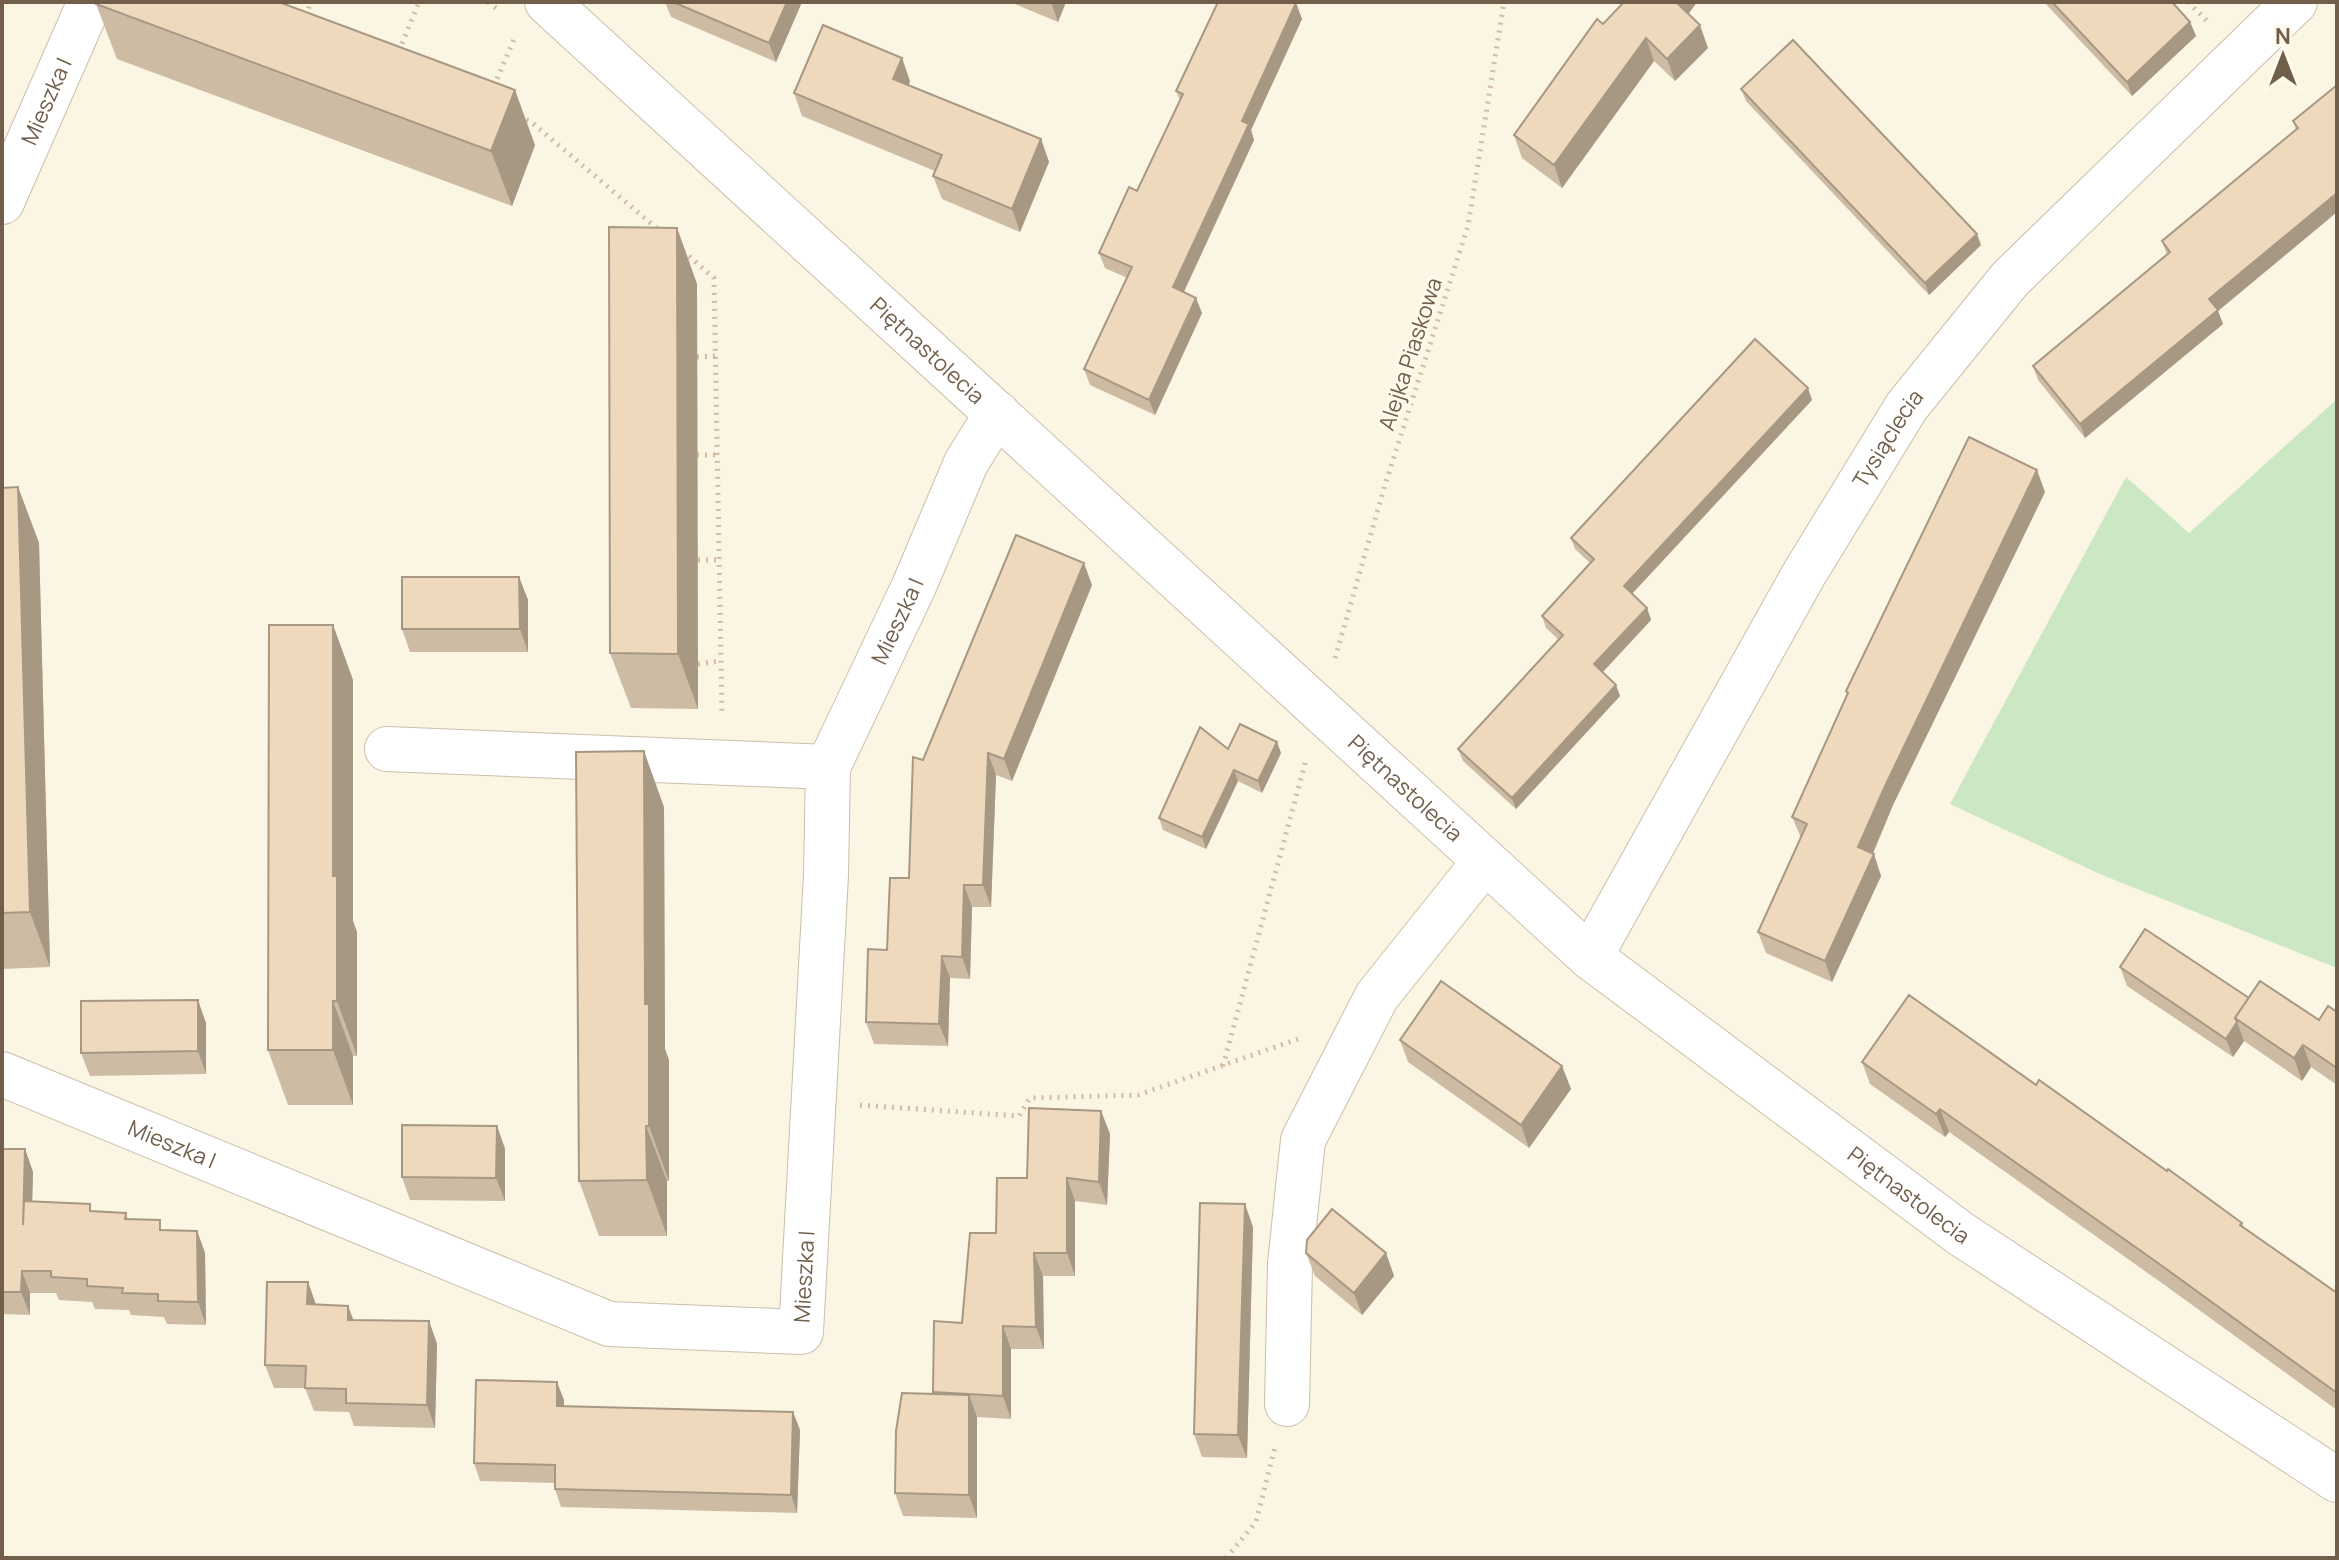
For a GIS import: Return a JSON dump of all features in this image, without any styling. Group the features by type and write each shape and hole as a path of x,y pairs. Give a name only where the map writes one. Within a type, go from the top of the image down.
{"street":[{"name":"Mieszka I","path":"2,202 90,2"},
{"name":"Tysiąclecia","path":"1590,957 1804,574 1907,406 2010,279 2295,2"},
{"name":"Piętnastolecia","path":"525,14 997,413 1590,957 1961,1234 2337,1480"},
{"name":"Mieszka I","path":"2,1074 609,1324 801,1332 826,875 828,767 914,586 966,463 997,413"},
{"path":"387,749 828,767"},
{"path":"1287,1404 1290,1264 1303,1140 1377,996 1485,861"}],"path":[{"path":"300,30 311,2"},
{"path":"398,53 419,2"},
{"path":"488,2 525,14 492,90"},
{"name":"Alejka Piaskowa","path":"1223,1066 1320,709 1385,485 1468,226 1504,2"},
{"path":"516,115 530,121 669,239"},
{"path":"680,248 714,278 723,718"},
{"path":"697,357 717,356"},
{"path":"697,455 718,455"},
{"path":"698,560 719,560"},
{"path":"698,664 720,661"},
{"path":"815,1102 1019,1116 1030,1098 1138,1095 1367,1015"},
{"path":"1226,1558 1256,1522 1287,1404"}],"green space":[{"path":"2337,399 2337,968 2102,875 1950,804 2126,477 2189,533"}],"building":[{"path":"97,2 279,2 515,90 491,151"},
{"path":"673,2 787,2 769,43"},
{"path":"1218,2 1296,3 1242,121 1249,124 1173,287 1196,298 1149,400 1084,369 1132,267 1099,253 1129,187 1137,191 1183,94 1176,91"},
{"path":"1624,2 1676,2 1700,25 1667,59 1646,38 1554,165 1514,135 1597,19 1603,24"},
{"path":"2052,2 2172,2 2190,22 2127,82"},
{"path":"823,25 902,58 893,79 1041,139 1012,209 933,176 942,155 794,93"},
{"path":"1793,40 1977,234 1925,283 1741,89"},
{"path":"2337,85 2337,193 2209,299 2218,310 2080,424 2033,366 2170,252 2162,241 2298,128 2293,121"},
{"path":"609,227 677,228 678,654 610,653"},
{"path":"1755,339 1808,388 1624,586 1647,608 1594,664 1616,685 1512,798 1458,749 1563,635 1542,616 1594,559 1571,538"},
{"path":"1969,437 2037,470 1858,847 1874,854 1825,961 1758,932 1807,824 1792,817 1848,693 1846,691"},
{"path":"18,487 30,912 2,913 2,488"},
{"path":"1016,535 1084,563 1004,759 988,753 983,885 964,885 962,957 942,956 939,1024 866,1022 868,949 887,950 890,878 909,878 913,757 923,760"},
{"path":"402,577 519,577 520,629 402,629"},
{"path":"269,625 333,625 333,876 337,876 337,1001 333,1001 333,1050 268,1050"},
{"path":"1240,724 1277,742 1258,781 1234,770 1202,837 1159,818 1200,727 1228,749"},
{"path":"644,751 645,1004 649,1004 647,1180 579,1181 576,752"},
{"path":"2145,929 2249,998 2235,1018 2237,1022 2226,1039 2120,967"},
{"path":"1441,981 1562,1066 1521,1125 1400,1040"},
{"path":"2260,981 2319,1020 2328,1006 2337,1012 2337,1068 2303,1045 2294,1058 2235,1018"},
{"path":"1909,995 2036,1085 2039,1080 2168,1169 2242,1223 2240,1225 2337,1293 2337,1393 1940,1109 1936,1114 1862,1062"},
{"path":"198,1000 198,1051 81,1053 81,1001"},
{"path":"1029,1108 1101,1111 1099,1182 1067,1178 1067,1253 1034,1253 1036,1327 1003,1326 1003,1396 933,1392 934,1321 962,1323 970,1233 996,1233 997,1178 1027,1178"},
{"path":"402,1125 497,1126 496,1178 402,1177"},
{"path":"2,1149 25,1149 23,1225 24,1201 90,1204 90,1211 126,1213 125,1219 160,1220 160,1230 197,1231 198,1302 158,1301 158,1294 122,1293 123,1288 87,1286 87,1279 51,1277 51,1271 22,1271 21,1292 2,1292"},
{"path":"1200,1203 1245,1204 1238,1435 1194,1434"},
{"path":"1332,1209 1386,1253 1354,1293 1306,1253 1307,1240"},
{"path":"267,1282 308,1282 307,1304 348,1306 348,1320 429,1321 427,1405 346,1403 346,1389 305,1388 306,1366 265,1365"},
{"path":"476,1380 557,1382 557,1406 793,1412 791,1495 555,1489 555,1465 474,1463"},
{"path":"902,1393 969,1395 969,1495 895,1493 896,1431"}]}
